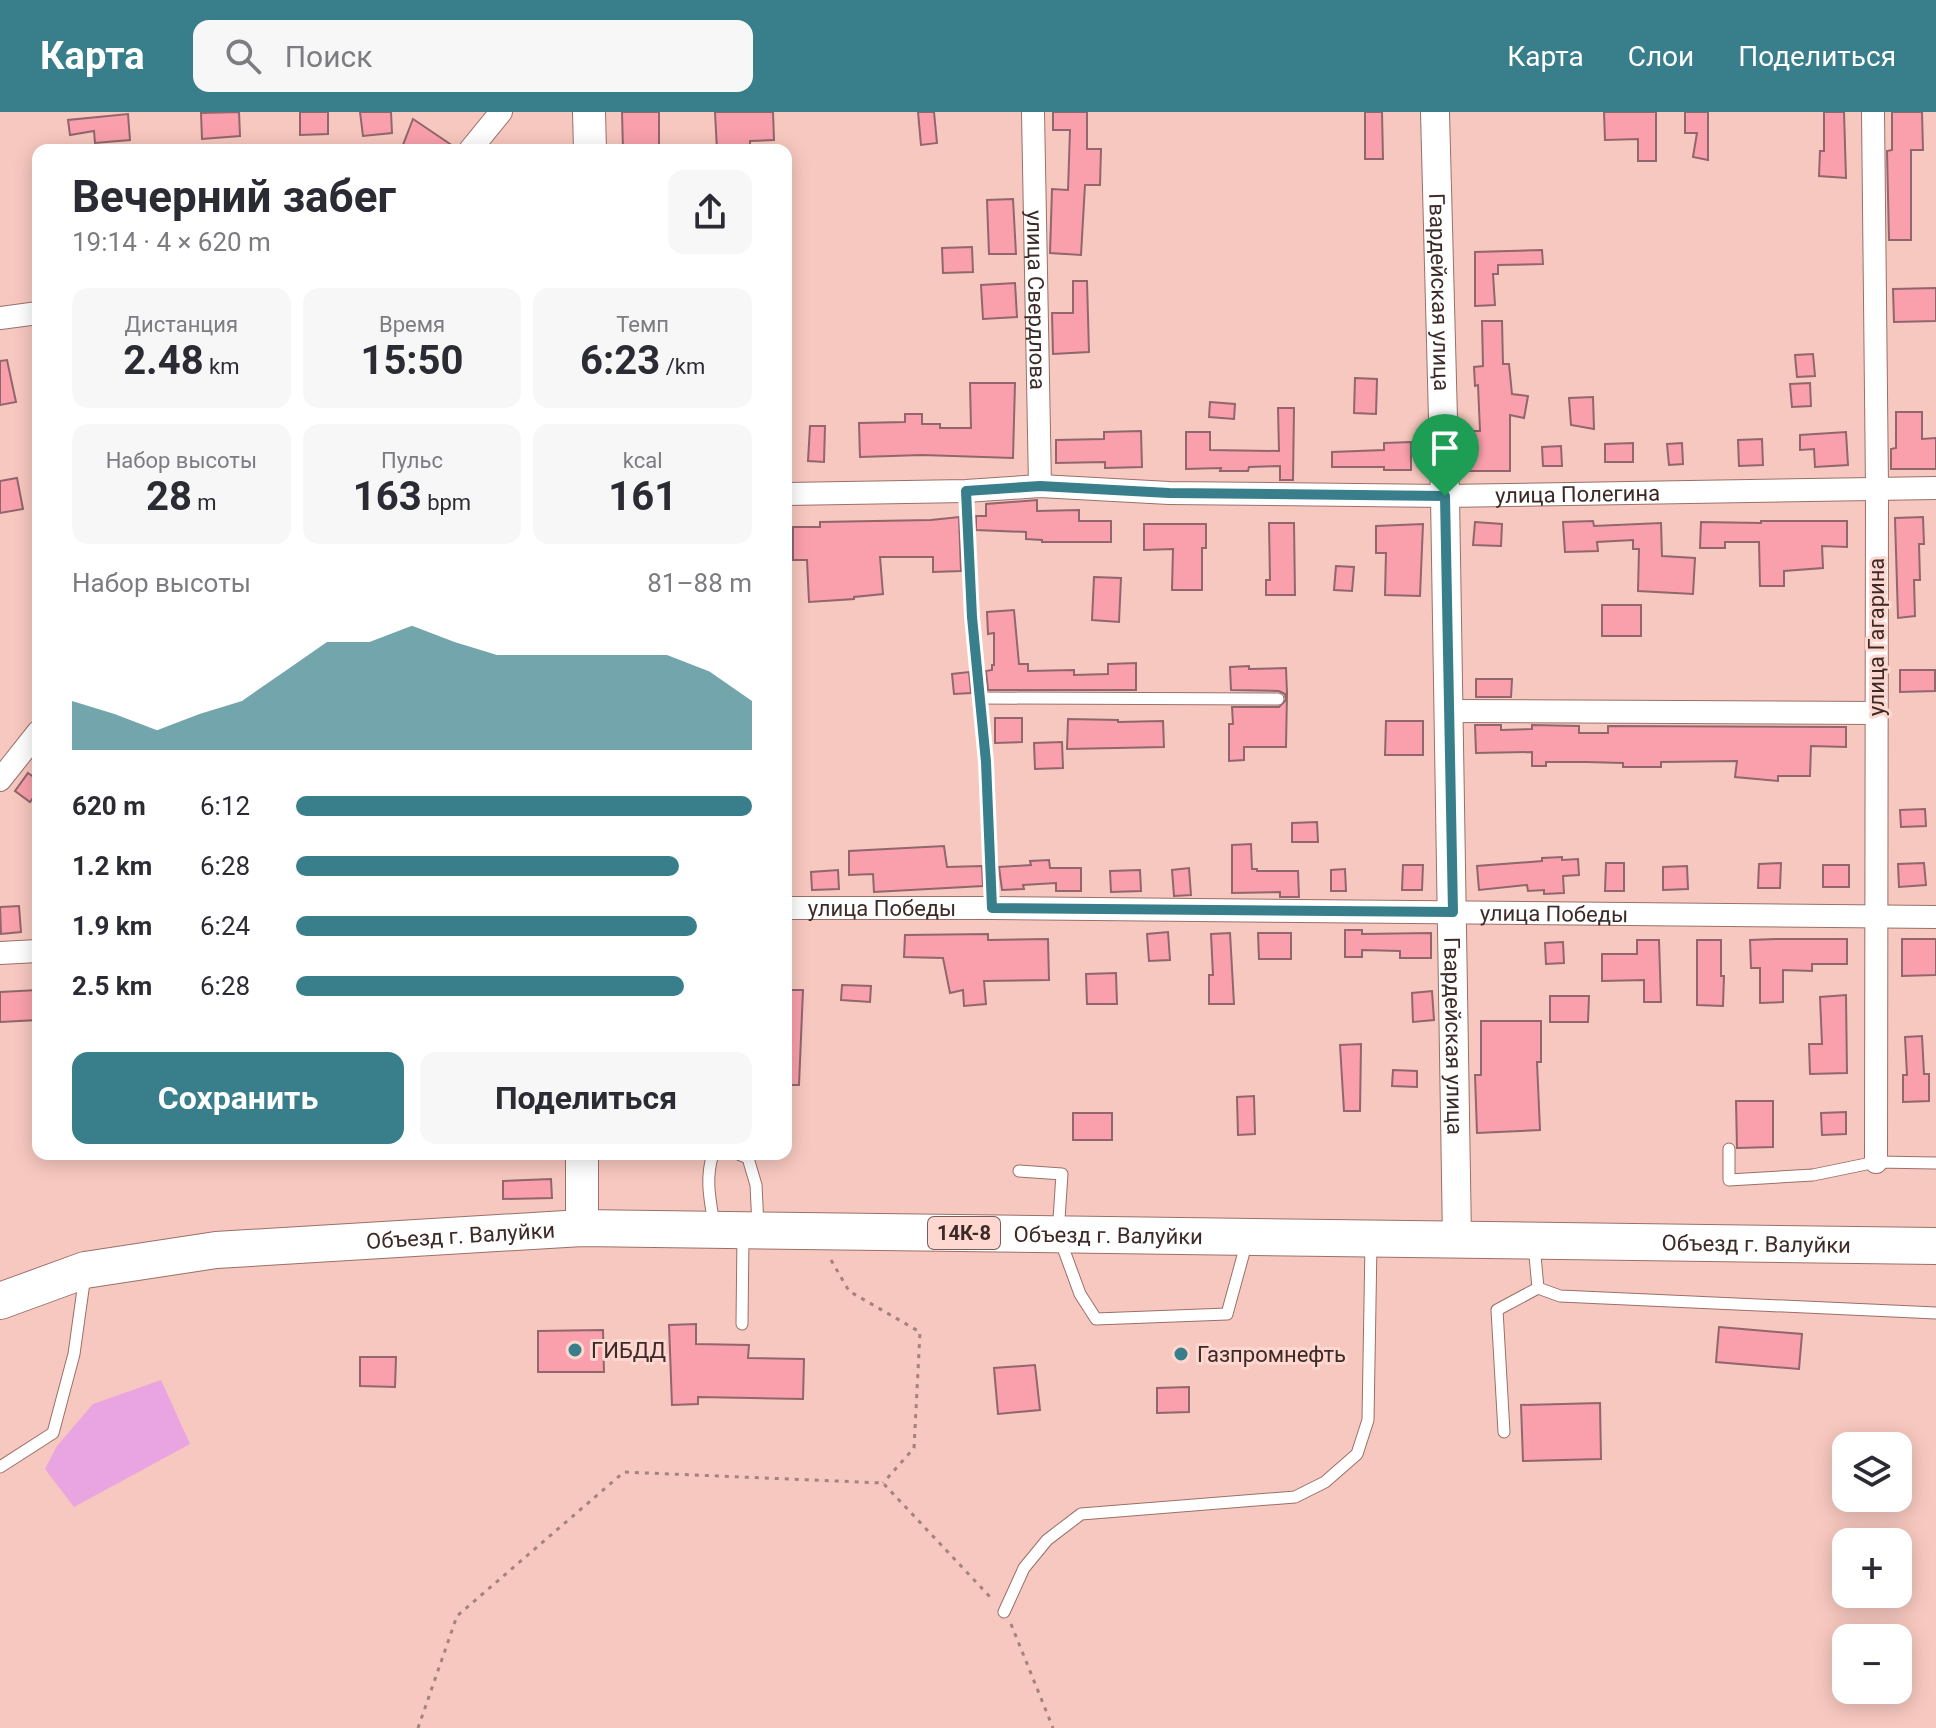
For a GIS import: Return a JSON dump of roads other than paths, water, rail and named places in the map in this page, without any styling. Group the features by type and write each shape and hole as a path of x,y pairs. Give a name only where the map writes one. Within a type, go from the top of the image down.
{"main road":[{"path":"589,112 590,144"},
{"path":"582,1160 582,1228"},
{"name":"Объезд г. Валуйки","path":"0,1301 85,1270 216,1250 582,1228 1936,1246"}],"street":[{"path":"475,144 501,112"},
{"name":"улица Свердлова","path":"1033,112 1040,486"},
{"name":"Гвардейская улица","path":"1435,112 1445,496 1457,1239"},
{"name":"улица Гагарина","path":"1873,112 1877,487 1876,1162"},
{"path":"0,318 32,314"},
{"name":"улица Полегина","path":"792,494 966,491 1040,486 1169,493 1445,496 1936,488"},
{"path":"1449,711 1877,713"},
{"path":"0,780 32,740"},
{"name":"улица Победы","path":"792,908 1936,917"},
{"path":"0,953 32,951"}],"lane":[{"path":"966,491 972,617 986,762 992,908"},
{"path":"979,698 1278,699"},
{"path":"1729,1149 1729,1180 1813,1175 1876,1162 1936,1163"},
{"path":"711,1160 708,1193 739,1230 742,1324"},
{"path":"739,1230 759,1211 749,1160"},
{"path":"1019,1171 1062,1174 1058,1234 1080,1294 1096,1319 1227,1314 1249,1236"},
{"path":"1004,1612 1024,1568 1047,1540 1081,1514 1295,1497 1325,1482 1357,1454 1368,1420 1371,1238"},
{"path":"1534,1240 1538,1288"},
{"path":"0,1467 53,1433 74,1354 85,1270"},
{"path":"1504,1432 1497,1310 1538,1288 1560,1296 1936,1313"}],"place":[{"name":"ГИБДД","path":"575,1350"},
{"name":"Газпромнефть","path":"1181,1354"}]}
